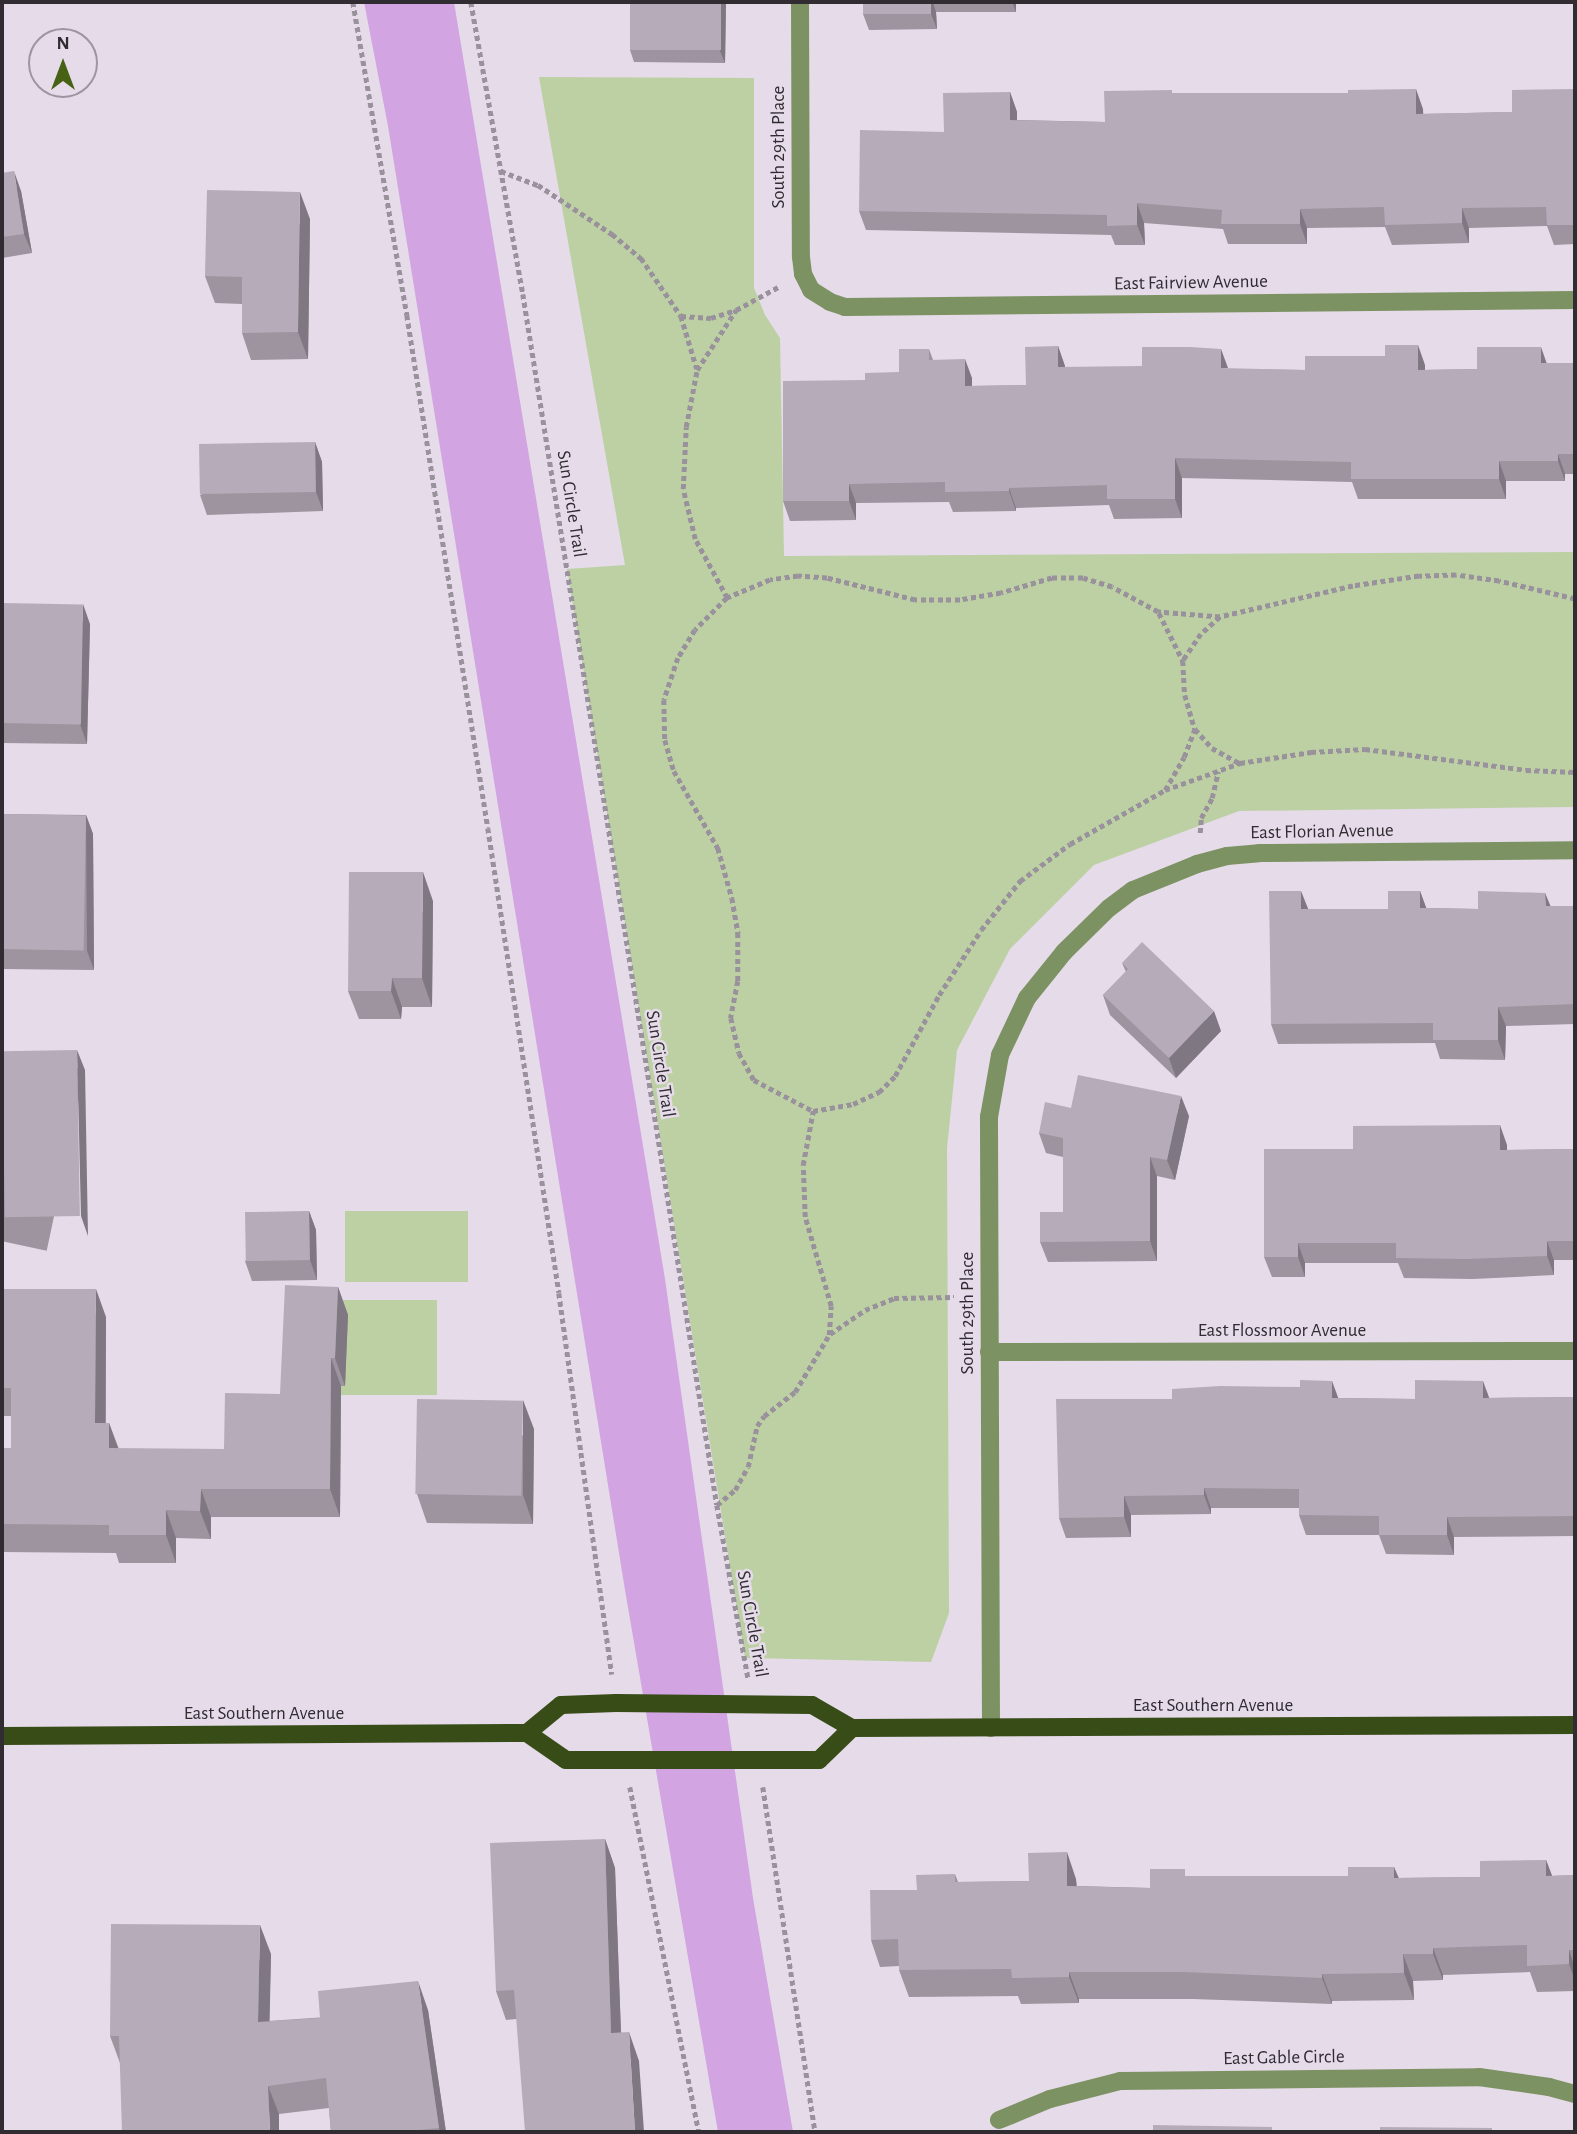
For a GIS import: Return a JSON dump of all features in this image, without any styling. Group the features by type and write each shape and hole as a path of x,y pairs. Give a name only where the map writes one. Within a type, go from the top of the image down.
{"main road":[{"name":"East Southern Avenue","path":"2,1736 527,1733 561,1705 616,1703 812,1705 852,1728 1575,1726"},
{"path":"527,1733 566,1760 819,1760 852,1728"}],"street":[{"name":"South 29th Place","path":"800,2 807,282"},
{"name":"East Fairview Avenue","path":"807,282 845,307 1575,300"},
{"name":"East Florian Avenue","path":"1089,928 1133,890 1197,864 1227,856 1259,853 1575,850"},
{"name":"South 29th Place","path":"991,1728 989,1117 1000,1055 1027,998 1064,952 1089,928"},
{"name":"East Flossmoor Avenue","path":"989,1352 1575,1352"},
{"name":"East Gable Circle","path":"999,2120 1050,2099 1120,2081 1479,2077 1549,2087 1575,2094"}],"path":[{"path":"353,2 407,315 488,828 559,1293 616,1703"},
{"name":"Sun Circle Trail","path":"471,2 501,171 717,1505 747,1666 751,1705"},
{"path":"501,171 538,185 612,234 641,258 681,316 697,370"},
{"path":"681,316 711,318 807,282"},
{"path":"727,598 695,539 684,489 686,427 697,370 736,310"},
{"path":"1575,599 1499,581 1456,575 1419,576 1353,586 1220,617 1158,612 1112,587 1073,578 1052,578 1001,593 960,600 915,600 827,578 798,576 770,580 727,598 695,630 678,658 664,700 665,740 674,771 718,848 732,898 738,933 738,981 731,1018 739,1053 754,1080 813,1111 853,1104 879,1092 895,1076 939,995 981,930 1020,881 1069,844 1165,790 1240,763 1311,752 1365,748 1526,770 1575,772"},
{"path":"1158,612 1183,661 1185,695 1195,729 1212,748 1240,763"},
{"path":"1183,661 1201,634 1220,617"},
{"path":"1165,790 1184,757 1195,729"},
{"path":"1197,864 1201,818 1212,798 1219,771"},
{"path":"813,1111 803,1165 805,1217 831,1306 829,1335"},
{"path":"717,1505 736,1490 748,1467 757,1426 764,1416 795,1392 829,1335 865,1310 894,1298 954,1297"},
{"path":"634,1759 699,2132"},
{"path":"759,1760 815,2132"}],"green space":[{"path":"539,77 754,78 754,288 765,315 780,338 784,556 1575,552 1575,807 1239,811 1094,865 1010,949 957,1050 947,1148 949,1613 931,1662 745,1658 567,569 625,565"},
{"path":"345,1211 468,1211 468,1282 345,1282"},
{"path":"286,1300 437,1300 437,1395 286,1395"}],"shaded area":[{"path":"364,2 454,2 665,1279 753,1898 793,2132 718,2132 625,1590 388,126"}],"building":[{"path":"630,2 721,2 721,50 630,50"},
{"path":"863,2 931,2 931,14 863,14"},
{"path":"1416,89 1416,114 1512,112 1512,90 1575,89 1575,225 1547,225 1546,207 1462,208 1462,223 1385,225 1384,207 1300,209 1300,224 1221,224 1222,210 1137,203 1137,225 1107,226 1107,215 859,211 860,130 944,132 943,93 1010,92 1010,120 1105,122 1104,91 1348,93 1348,90"},
{"path":"14,171 24,234 2,237 2,173"},
{"path":"207,190 300,192 298,332 242,333 242,277 205,276"},
{"path":"1385,345 1418,345 1418,370 1477,369 1477,347 1541,347 1541,363 1575,363 1575,454 1558,454 1558,461 1499,461 1499,479 1351,479 1351,462 1175,458 1175,499 1107,499 1107,485 945,492 945,482 849,484 849,501 783,501 783,381 865,380 865,373 899,372 899,349 929,349 929,360 965,359 965,386 1026,385 1025,347 1058,346 1058,367 1142,366 1142,347 1190,347 1221,349 1221,368 1305,370 1305,356 1385,356"},
{"path":"315,442 316,492 200,494 199,444"},
{"path":"2,603 83,604 81,724 2,723"},
{"path":"2,814 86,815 84,950 2,949"},
{"path":"349,872 423,872 422,978 392,978 391,991 348,991"},
{"path":"1269,891 1301,891 1301,909 1388,909 1388,891 1420,891 1420,908 1478,909 1478,891 1545,893 1546,906 1575,906 1575,1004 1498,1007 1498,1040 1433,1040 1433,1023 1271,1024"},
{"path":"1142,942 1214,1011 1169,1058 1103,995 1128,969 1122,963"},
{"path":"77,1050 80,1216 5,1217 2,1051"},
{"path":"1078,1075 1181,1096 1167,1160 1150,1157 1150,1241 1040,1242 1040,1212 1063,1212 1063,1138 1039,1133 1045,1102 1071,1108"},
{"path":"1500,1125 1500,1150 1575,1149 1575,1241 1547,1241 1547,1256 1396,1258 1396,1243 1298,1243 1298,1257 1264,1257 1264,1149 1353,1149 1353,1126"},
{"path":"309,1211 310,1260 246,1261 245,1212"},
{"path":"285,1285 338,1287 335,1358 331,1358 330,1489 201,1489 200,1511 166,1510 166,1535 109,1535 109,1525 2,1524 2,1448 11,1448 11,1388 2,1388 2,1289 96,1289 95,1423 109,1423 109,1448 224,1449 225,1393 280,1394"},
{"path":"1300,1380 1332,1381 1332,1398 1415,1399 1415,1380 1483,1381 1483,1398 1575,1397 1575,1516 1447,1517 1447,1535 1379,1535 1379,1516 1299,1515 1299,1489 1204,1488 1204,1495 1124,1496 1124,1517 1059,1518 1056,1399 1172,1399 1172,1389 1220,1386 1300,1387"},
{"path":"417,1399 523,1401 521,1496 415,1494"},
{"path":"605,1839 611,2033 629,2032 635,2132 525,2132 514,1990 496,1991 490,1843"},
{"path":"1067,1852 1067,1886 1150,1888 1150,1869 1185,1869 1185,1876 1348,1876 1348,1867 1394,1867 1394,1878 1480,1877 1480,1861 1546,1860 1546,1876 1575,1875 1575,1950 1569,1950 1569,1964 1527,1966 1527,1945 1433,1948 1433,1954 1403,1954 1404,1973 1322,1974 1322,1978 1183,1972 1069,1972 1069,1977 1012,1978 1011,1969 899,1970 898,1939 871,1940 870,1890 917,1890 916,1875 955,1874 955,1882 1029,1881 1028,1853"},
{"path":"111,1924 260,1925 258,2022 320,2018 318,1991 418,1981 439,2128 398,2132 331,2132 326,2078 268,2086 270,2132 122,2132 119,2036 110,2036"},
{"path":"1153,2125 1272,2127 1272,2132 1153,2132"},
{"path":"1380,2127 1492,2128 1492,2132 1380,2132"}]}
